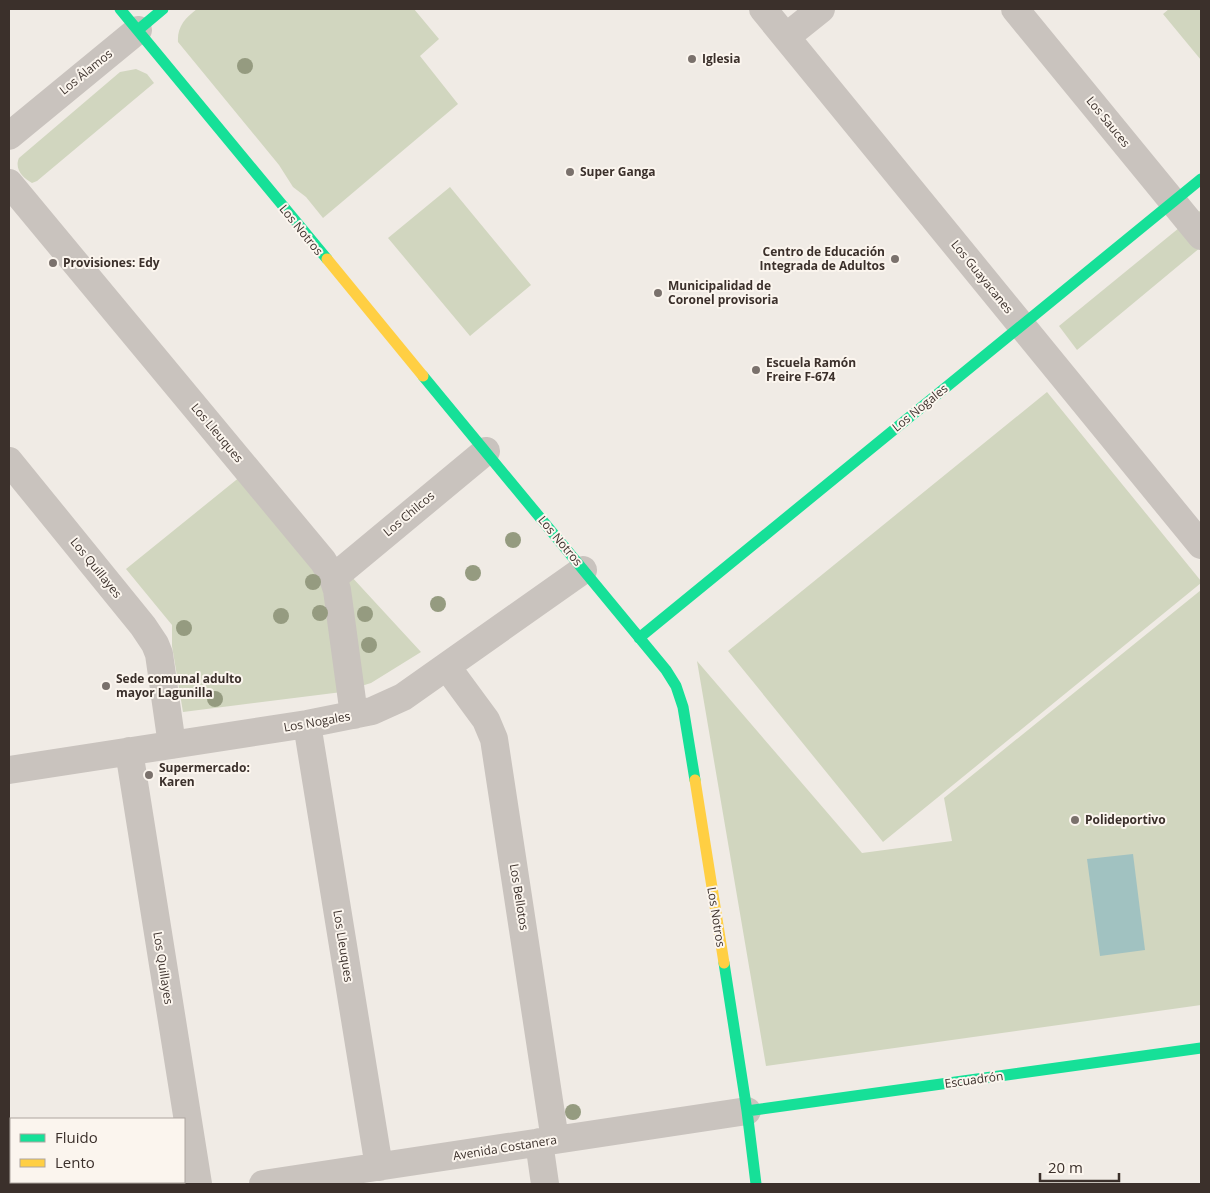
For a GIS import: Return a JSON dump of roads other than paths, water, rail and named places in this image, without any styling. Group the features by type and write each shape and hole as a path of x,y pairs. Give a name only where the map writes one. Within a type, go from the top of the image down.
{"street":[{"name":"Los Notros","path":"120,9 584,570 671,677 676,686 683,707 747,1111 756,1184"},
{"name":"Los Álamos","path":"9,136 163,9"},
{"name":"Los Guayacanes","path":"763,9 1201,545"},
{"path":"786,37 821,9"},
{"name":"Los Sauces","path":"1014,9 1201,236"},
{"name":"Los Nogales","path":"639,638 1201,178"},
{"name":"Los Lleuques","path":"9,183 317,553 333,578 337,590 354,716"},
{"name":"Los Chilcos","path":"333,578 486,451"},
{"name":"Los Quillayes","path":"9,461 143,626 155,644 161,664 172,745"},
{"name":"Los Nogales","path":"9,770 307,724 372,712 397,700 447,667 584,570"},
{"name":"Los Bellotos","path":"447,667 486,720 494,739 547,1141 545,1184"},
{"name":"Los Lleuques","path":"307,724 379,1167"},
{"name":"Los Quillayes","path":"129,751 198,1184"},
{"name":"Escuadrón","path":"747,1111 1201,1048"},
{"name":"Avenida Costanera","path":"268,1184 379,1167 408,1173 547,1141 747,1111"}],"water":[{"path":"1133,854 1145,950 1100,956 1087,859"}],"place":[{"name":"Iglesia","path":"692,59"},
{"name":"Super Ganga","path":"570,172"},
{"name":"Centro de Educación Integrada de Adultos","path":"895,259"},
{"name":"Provisiones: Edy","path":"53,263"},
{"name":"Municipalidad de Coronel provisoria","path":"658,293"},
{"name":"Escuela Ramón Freire F-674","path":"756,370"},
{"name":"Sede comunal adulto mayor Lagunilla","path":"106,686"},
{"name":"Supermercado: Karen","path":"149,775"},
{"name":"Polideportivo","path":"1075,820"}]}
